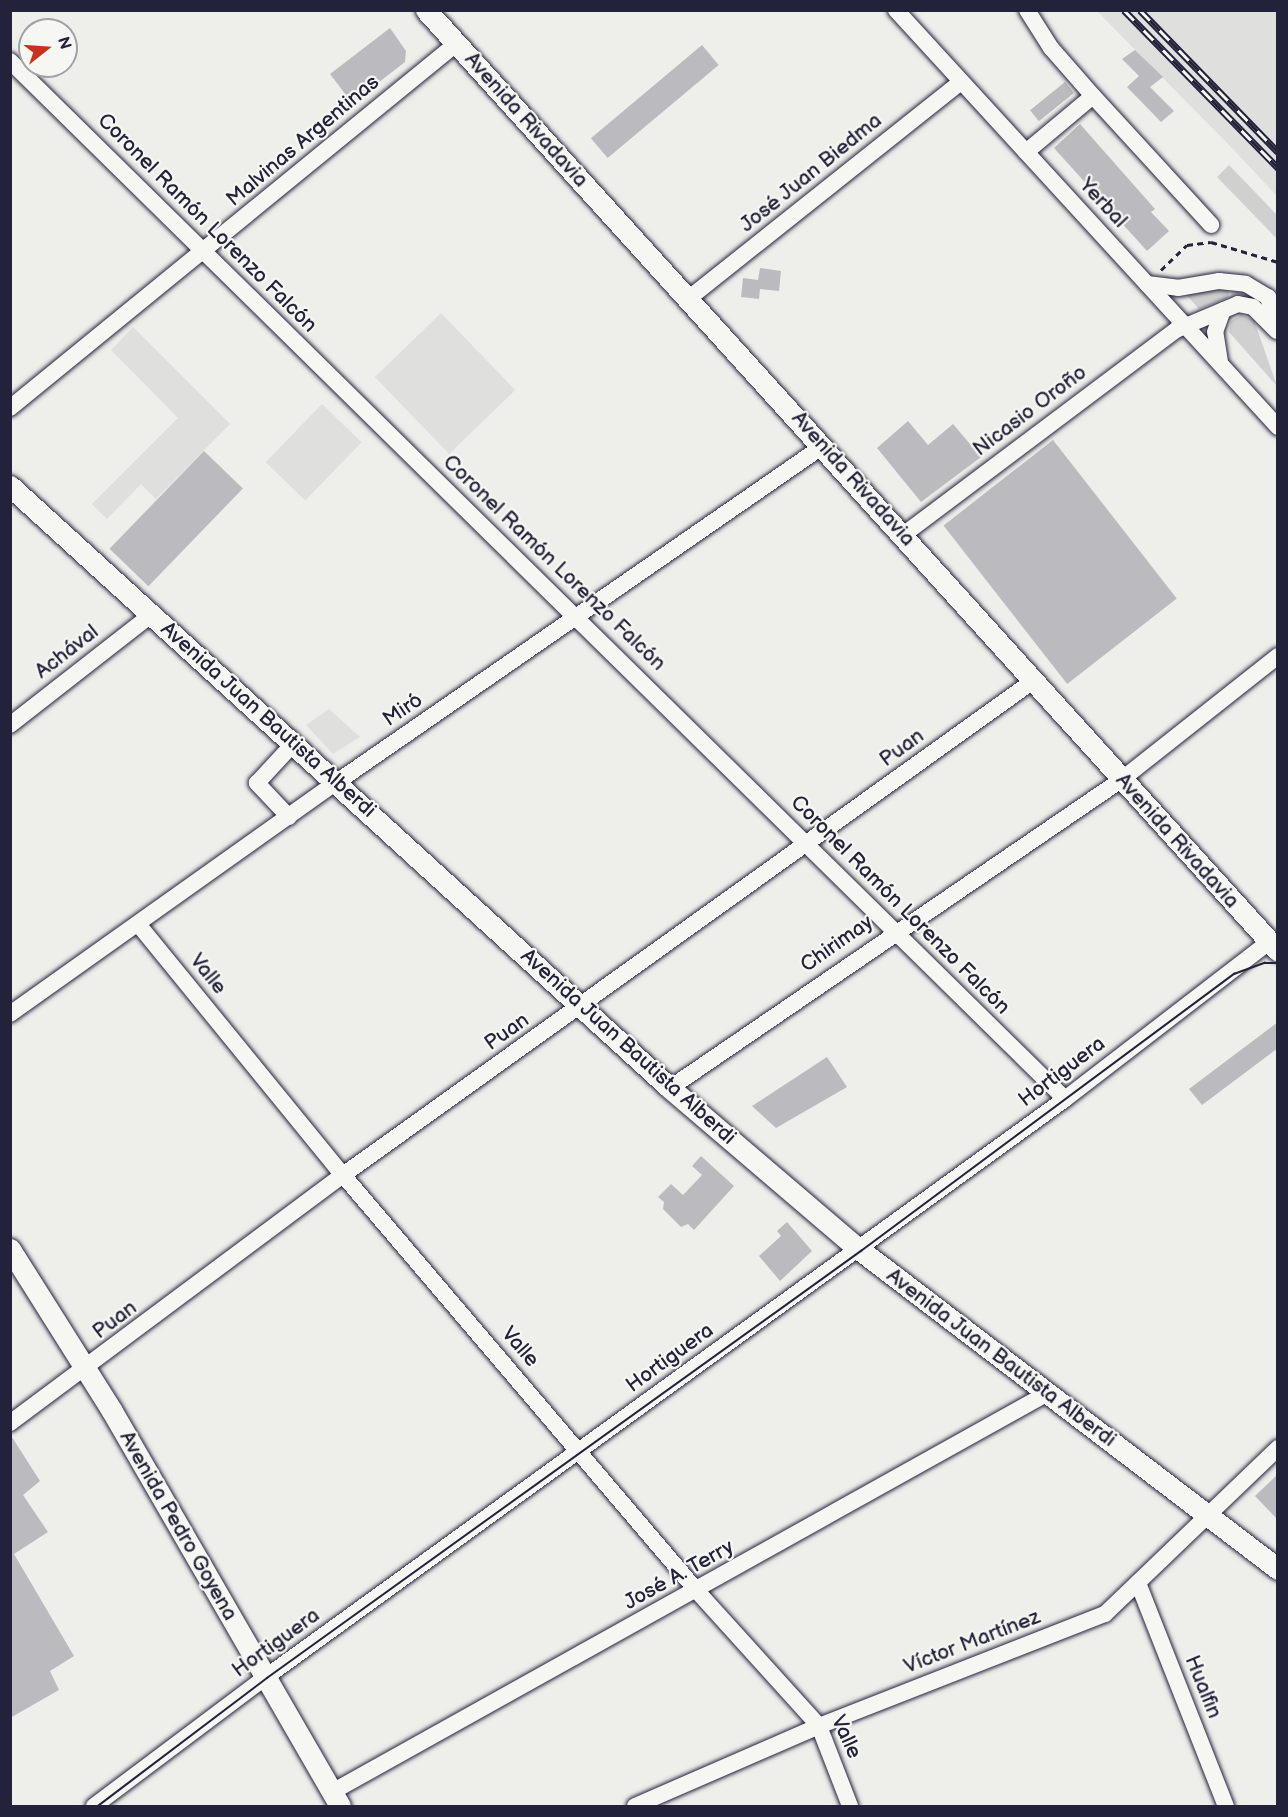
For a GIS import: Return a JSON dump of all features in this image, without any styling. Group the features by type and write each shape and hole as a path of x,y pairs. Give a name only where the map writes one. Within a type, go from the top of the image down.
{"main road":[{"name":"Avenida Rivadavia","path":"426,10 824,446 1121,780 1273,946"},
{"name":"Avenida Juan Bautista Alberdi","path":"10,486 583,1006 670,1088 860,1250 1278,1569"},
{"name":"Avenida Pedro Goyena","path":"10,1249 87,1369 336,1799"}],"street":[{"name":"Yerbal","path":"896,10 1278,427"},
{"path":"1027,10 1051,48 1211,225"},
{"name":"Malvinas Argentinas","path":"10,408 204,253 456,44"},
{"name":"Coronel Ramón Lorenzo Falcón","path":"10,61 579,618 1065,1099"},
{"name":"José Juan Biedma","path":"688,299 961,82"},
{"path":"1026,152 1093,96"},
{"path":"1147,284 1178,288 1219,281 1246,284 1268,297 1277,331"},
{"name":"Nicasio Oroño","path":"903,535 1166,336 1186,325 1238,304 1253,307 1277,331"},
{"path":"1220,363 1215,332 1223,310"},
{"name":"Miró","path":"10,1014 337,782 579,618 824,446"},
{"name":"Achával","path":"10,725 152,614"},
{"name":"Chirimay","path":"670,1088 894,932 1121,780 1278,656"},
{"name":"Puan","path":"10,1423 87,1369 343,1175 583,1006 1034,681"},
{"path":"289,817 257,783 294,743"},
{"name":"Valle","path":"138,924 343,1175 698,1591 819,1726 850,1806"},
{"name":"Hortiguera","path":"94,1806 266,1677 860,1250 1273,946"},
{"name":"José A. Terry","path":"336,1799 1046,1394"},
{"name":"Víctor Martínez","path":"635,1806 659,1802 819,1726 1105,1614 1206,1514 1278,1448"},
{"name":"Hualfin","path":"1138,1583 1226,1806"}],"path":[{"path":"1147,284 1187,245 1211,242 1278,262"}],"shaded area":[{"path":"1097,11 1277,11 1277,196 1229,145"},
{"path":"1229,165 1277,215 1277,239 1217,177"},
{"path":"1222,289 1229,292 1228,298 1199,309 1182,290"},
{"path":"441,313 515,390 449,454 375,377"},
{"path":"1241,315 1254,320 1277,386 1229,332 1231,321"},
{"path":"133,327 230,424 156,499 141,484 107,519 92,504 178,418 111,350"},
{"path":"322,404 362,442 305,500 266,462"},
{"path":"329,709 360,737 333,754 306,725"}],"building":[{"path":"390,28 406,51 405,62 352,103 330,74"},
{"path":"702,45 719,65 608,158 591,138"},
{"path":"1135,50 1163,77 1150,87 1174,111 1161,122 1127,87 1139,76 1122,59"},
{"path":"1065,82 1074,93 1039,121 1030,110"},
{"path":"1080,124 1155,209 1151,212 1169,231 1147,251 1054,148"},
{"path":"760,268 781,271 779,291 760,289 759,299 741,297 743,278 758,280"},
{"path":"908,421 928,445 953,424 981,457 921,502 877,448"},
{"path":"1053,440 1177,598 1067,684 943,526"},
{"path":"204,451 243,489 148,586 110,549"},
{"path":"1278,1022 1278,1048 1202,1105 1189,1089"},
{"path":"827,1057 847,1087 776,1128 752,1106"},
{"path":"701,1156 734,1186 694,1230 688,1224 681,1227 663,1209 664,1202 658,1197 671,1184 683,1195 702,1175 692,1166"},
{"path":"787,1222 812,1251 780,1281 759,1256 781,1236 777,1231"},
{"path":"10,1434 40,1481 23,1495 48,1532 14,1554 74,1656 50,1671 59,1690 10,1718"},
{"path":"1278,1474 1278,1520 1255,1496"}],"tram line":[{"path":"98,1806 267,1678 861,1251 1234,974 1265,963 1278,963"}],"railway":[{"path":"1124,10 1278,168"},
{"path":"1140,10 1278,152"}]}
